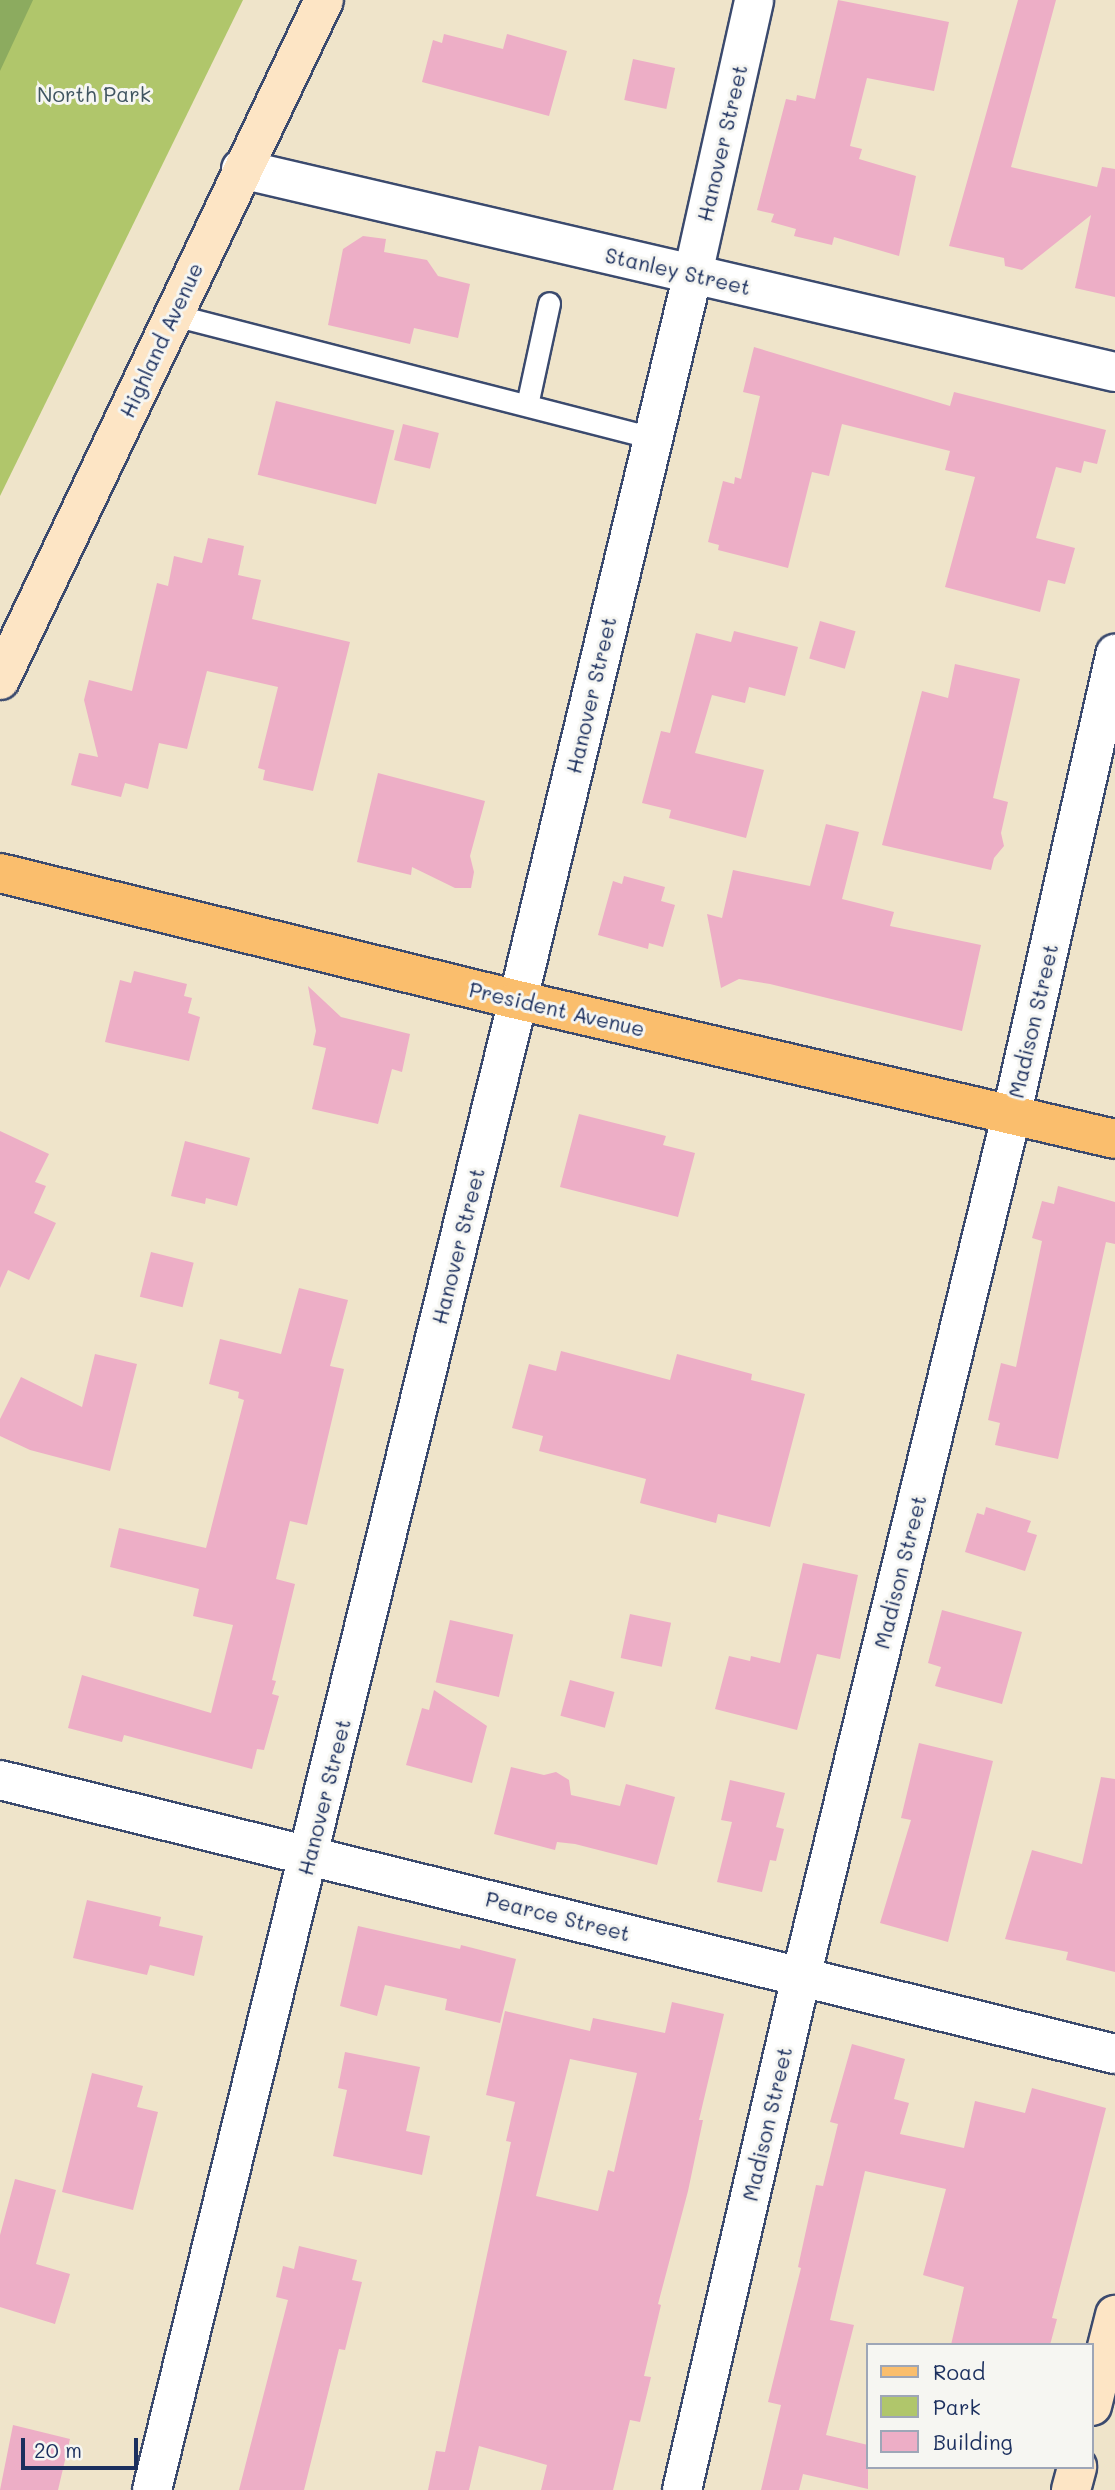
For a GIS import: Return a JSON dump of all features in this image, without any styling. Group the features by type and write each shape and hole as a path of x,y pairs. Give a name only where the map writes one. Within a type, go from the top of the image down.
{"main road":[{"name":"President Avenue","path":"0,873 518,1000 1115,1139"}],"street":[{"name":"Highland Avenue","path":"0,680 324,0"},
{"name":"Hanover Street","path":"152,2490 518,1000 692,274 754,0"},
{"name":"Stanley Street","path":"242,169 1115,372"},
{"name":"Madison Street","path":"682,2490 801,1977 1012,1117 1115,654"},
{"name":"Pearce Street","path":"0,1780 1115,2054"},
{"path":"1094,2398 1115,2315"},
{"path":"1071,2490 1076,2469"}],"lane":[{"path":"527,405 549,303"},
{"path":"174,315 653,438"}],"green space":[{"name":"North Park","path":"0,0 243,0 0,496"},
{"path":"0,0 33,0 0,71"}],"building":[{"path":"838,0 949,22 934,91 867,78 850,146 862,149 859,159 916,176 899,256 834,237 832,245 794,236 796,229 771,222 774,214 757,210 786,99 796,101 797,95 815,99"},
{"path":"1018,0 1056,0 1011,167 1097,187 1102,167 1115,169 1115,297 1075,288 1091,215 1022,270 1005,266 1004,258 949,246"},
{"path":"444,34 503,49 507,34 567,51 549,116 422,82 433,40 442,43"},
{"path":"633,59 675,68 666,109 624,100"},
{"path":"363,236 386,239 384,252 427,260 438,276 470,284 458,338 414,328 410,344 328,325 343,249"},
{"path":"754,347 950,406 954,392 1106,430 1097,464 1084,461 1081,473 1056,467 1036,538 1075,548 1065,584 1048,580 1040,612 945,587 975,477 945,470 950,451 842,424 829,476 812,472 788,568 718,550 719,545 708,542 723,481 734,484 735,477 741,479 760,396 743,392"},
{"path":"276,401 394,431 376,504 258,475"},
{"path":"403,424 439,433 430,469 394,460"},
{"path":"208,538 244,546 238,575 261,580 252,619 350,642 313,791 263,780 265,770 258,768 278,687 207,671 187,749 159,743 148,789 125,783 121,797 71,785 79,753 98,757 84,700 89,680 132,691 157,583 168,586 174,556 202,563"},
{"path":"820,621 856,631 845,669 809,658"},
{"path":"734,631 798,647 785,696 749,687 745,703 712,695 695,753 764,770 746,838 669,818 671,810 642,803 661,731 670,733 696,633 731,642"},
{"path":"955,664 1020,679 993,798 1008,802 1001,833 1004,846 994,858 991,870 882,845 922,691 948,698"},
{"path":"378,773 485,801 470,856 474,872 471,888 455,888 412,867 411,875 357,862"},
{"path":"826,824 859,832 842,899 894,912 890,926 981,945 962,1031 770,984 739,979 721,988 707,914 722,918 733,870 810,886"},
{"path":"624,876 665,887 661,901 675,905 663,947 649,943 648,949 598,935 613,881 622,884"},
{"path":"134,971 187,984 184,996 192,998 188,1013 200,1017 189,1061 105,1042 120,980 131,983"},
{"path":"308,986 341,1017 410,1034 402,1072 392,1069 378,1124 312,1109 326,1048 313,1045 316,1031"},
{"path":"579,1114 666,1136 663,1145 695,1153 678,1217 560,1187"},
{"path":"0,1131 49,1154 35,1182 46,1186 34,1213 56,1223 29,1280 8,1270 0,1288"},
{"path":"185,1141 250,1158 237,1206 206,1198 205,1204 171,1196"},
{"path":"1058,1186 1115,1202 1115,1244 1106,1242 1058,1459 995,1445 1000,1423 988,1420 1001,1363 1016,1367 1042,1241 1032,1238 1042,1201 1054,1204"},
{"path":"151,1252 194,1263 183,1307 140,1297"},
{"path":"299,1288 348,1300 330,1366 344,1369 307,1525 290,1521 276,1579 295,1584 272,1680 276,1681 272,1694 279,1696 264,1750 257,1749 252,1769 124,1735 122,1742 68,1728 82,1675 211,1713 233,1625 193,1616 199,1589 110,1567 119,1528 206,1548 244,1400 238,1398 239,1392 209,1384 220,1339 281,1354"},
{"path":"561,1351 670,1380 677,1354 752,1374 751,1380 805,1394 770,1527 718,1514 716,1523 640,1503 646,1479 539,1451 543,1436 512,1428 529,1364 556,1371"},
{"path":"95,1354 137,1364 110,1471 30,1450 0,1436 0,1419 21,1377 82,1407"},
{"path":"986,1507 1031,1521 1027,1532 1037,1535 1025,1571 965,1552 977,1513 984,1515"},
{"path":"803,1563 858,1575 840,1659 817,1654 797,1730 715,1709 729,1656 750,1661 751,1656 780,1663"},
{"path":"942,1610 1022,1632 1002,1704 935,1686 941,1667 928,1663"},
{"path":"630,1614 671,1623 662,1667 621,1658"},
{"path":"450,1620 513,1635 499,1697 436,1682"},
{"path":"570,1680 614,1692 605,1728 560,1716"},
{"path":"434,1690 487,1726 472,1783 406,1765 422,1708 429,1710"},
{"path":"919,1743 993,1761 948,1942 880,1923 911,1820 901,1818"},
{"path":"511,1767 544,1775 556,1772 569,1780 571,1795 620,1806 626,1784 675,1797 657,1865 575,1844 557,1842 555,1850 494,1834"},
{"path":"1101,1777 1115,1779 1115,1972 1066,1960 1068,1952 1005,1939 1032,1850 1082,1864"},
{"path":"730,1780 785,1793 776,1827 784,1829 776,1861 770,1860 762,1892 717,1882 732,1822 721,1820"},
{"path":"87,1900 161,1917 159,1926 203,1936 194,1976 150,1965 147,1975 73,1958"},
{"path":"358,1926 460,1949 461,1945 516,1959 500,2023 445,2010 447,1999 385,1985 377,2016 340,2006"},
{"path":"672,2002 724,2014 699,2120 703,2120 688,2191 658,2304 661,2305 644,2376 651,2377 640,2422 630,2420 613,2490 541,2490 547,2465 479,2446 469,2490 428,2490 436,2451 445,2452 511,2142 506,2141 515,2102 486,2095 505,2011 590,2031 593,2018 665,2033","holes":["570,2059 637,2073 614,2172 608,2170 598,2211 536,2196"]},
{"path":"852,2044 905,2059 894,2099 909,2103 900,2134 964,2148 975,2101 1025,2113 1032,2088 1106,2108 1052,2318 1057,2319 1051,2343 951,2343 964,2287 923,2275 946,2189 865,2171 830,2320 854,2325 826,2435 866,2445 868,2489 803,2474 799,2490 761,2490 781,2405 768,2402 801,2268 798,2267 816,2185 823,2186 838,2124 830,2122"},
{"path":"345,2052 420,2067 406,2131 430,2136 422,2175 333,2156 347,2090 338,2088"},
{"path":"92,2073 143,2086 137,2107 158,2112 133,2210 62,2192"},
{"path":"15,2179 56,2190 36,2264 70,2274 55,2324 0,2307 0,2235"},
{"path":"299,2246 357,2260 352,2280 362,2282 345,2350 339,2349 304,2490 239,2490 288,2300 276,2297 283,2266 294,2269"},
{"path":"13,2425 70,2439 58,2490 0,2490"}]}
